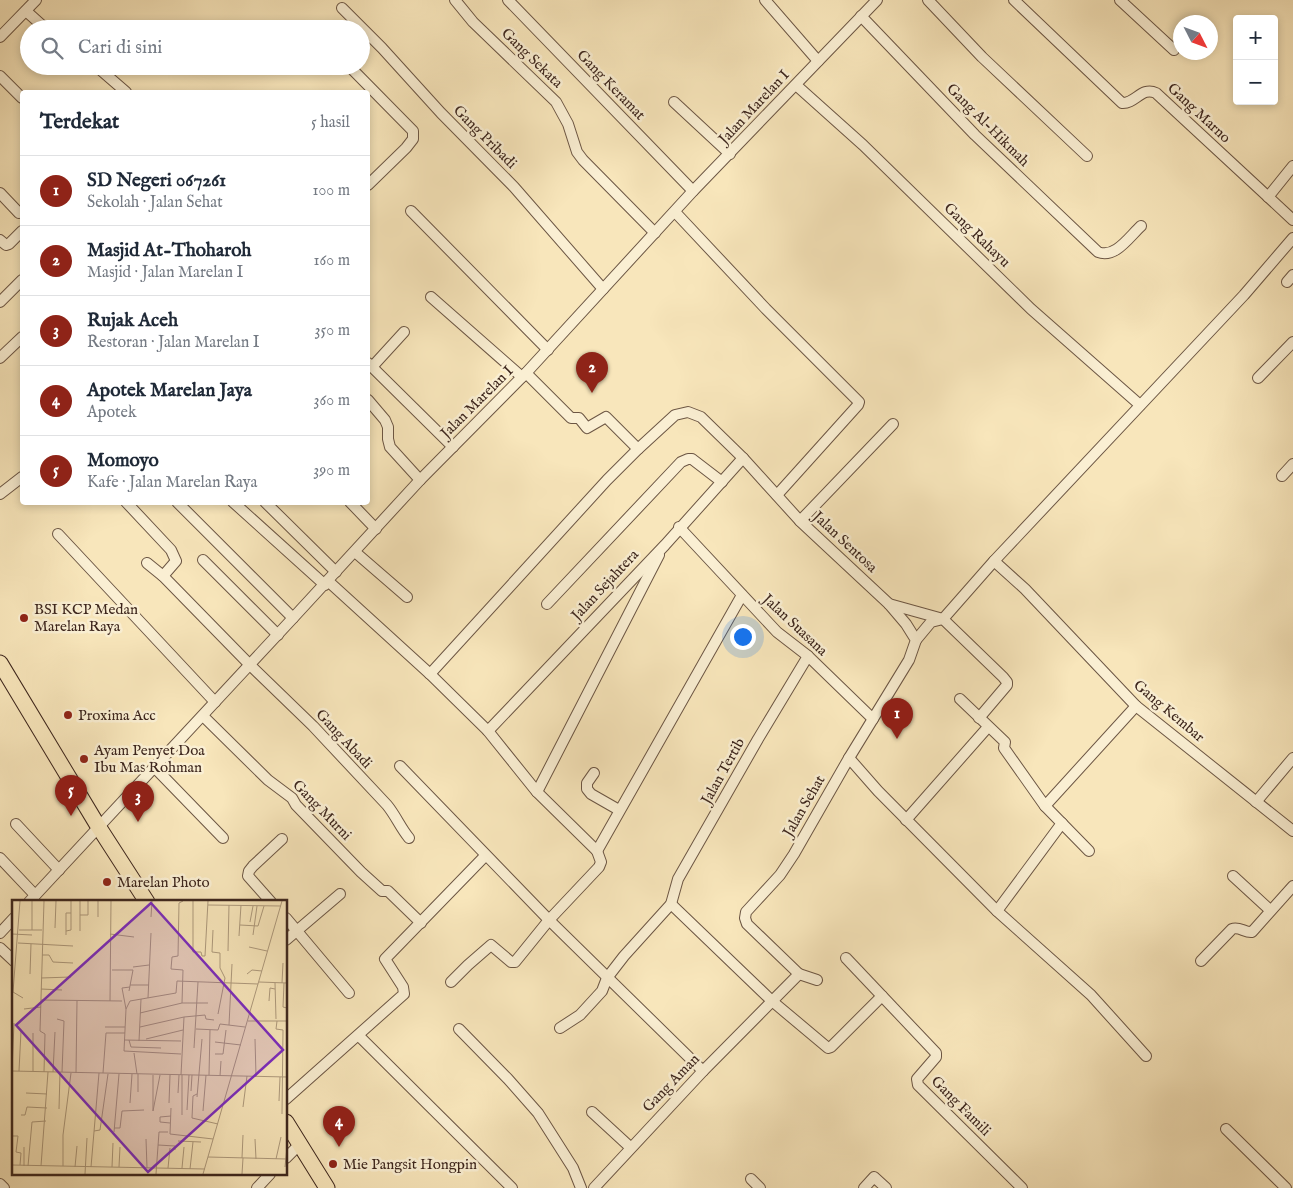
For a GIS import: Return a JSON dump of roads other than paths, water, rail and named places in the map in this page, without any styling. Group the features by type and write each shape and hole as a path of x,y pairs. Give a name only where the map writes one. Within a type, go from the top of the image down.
{"main road":[{"path":"0,663 98,826 146,900"},
{"path":"288,1125 327,1188"}],"street":[{"path":"0,37 36,0"},
{"name":"Gang Sekata","path":"455,0 473,22 556,102 568,124 577,152 583,160 655,233"},
{"name":"Gang Keramat","path":"508,0 693,191"},
{"path":"765,0 818,61"},
{"path":"928,0 982,57 1087,156"},
{"name":"Gang Marno","path":"1014,0 1122,103 1128,102 1146,91 1156,93 1293,220"},
{"path":"1120,0 1173,49"},
{"name":"Jalan Marelan I","path":"32,899 420,480 548,350 693,191 861,16 870,2"},
{"name":"Gang Pribadi","path":"342,8 353,20"},
{"path":"26,11 36,20"},
{"name":"Gang Al-Hikmah","path":"861,16 975,135 1098,252 1108,254 1114,252 1141,226"},
{"name":"Gang Pribadi","path":"370,38 514,187 603,288"},
{"path":"106,75 124,90"},
{"path":"358,75 411,128 413,134 413,139 406,148 370,183"},
{"path":"0,76 20,96"},
{"name":"Gang Rahayu","path":"796,85 863,145 1032,309 1140,405"},
{"path":"674,102 730,154"},
{"path":"1268,197 1293,166"},
{"path":"0,193 19,213"},
{"path":"412,211 548,350"},
{"path":"675,212 766,309 859,402 857,407 777,495"},
{"path":"0,240 6,245 9,244 20,233"},
{"path":"889,604 906,624 916,640 931,622 943,619 994,561 1244,295 1293,238"},
{"path":"0,302 20,282"},
{"path":"430,674 607,480 638,449 606,417 587,428 579,418 571,418 524,375 431,297"},
{"path":"404,332 370,365 453,447"},
{"path":"0,358 20,339"},
{"path":"1258,378 1293,342"},
{"path":"370,402 385,420 388,427 390,447 420,480"},
{"name":"Jalan Sentosa","path":"638,449 675,416 692,412 701,416 743,458 800,521 889,604 943,619"},
{"path":"800,521 893,424"},
{"name":"Jalan Sejahtera","path":"488,732 665,545 679,527 743,458"},
{"path":"548,604 681,462 688,459 692,460 722,482"},
{"path":"1282,476 1293,464"},
{"path":"0,494 20,479"},
{"path":"129,505 171,550 175,557 176,561 163,576"},
{"path":"180,505 293,618"},
{"path":"237,505 430,674 488,732 537,792 597,851 601,862 599,867 549,920 515,962 511,962 491,946 451,982"},
{"path":"267,505 336,572"},
{"path":"353,505 376,529"},
{"name":"Jalan Suasana","path":"679,527 776,632 808,656 873,719"},
{"path":"58,534 215,702"},
{"path":"537,792 665,545"},
{"path":"355,552 407,597"},
{"path":"203,560 278,635"},
{"name":"Gang Kembar","path":"994,561 1025,589 1136,706 1293,831"},
{"name":"Gang Abadi","path":"147,563 163,576 313,726 397,817 401,828 409,838"},
{"path":"597,851 742,594"},
{"path":"943,619 1007,682 1005,689 979,718"},
{"name":"Jalan Sehat","path":"799,974 747,924 746,912 780,875 794,854 849,758 909,660 916,640"},
{"name":"Jalan Tertib","path":"671,904 678,879 808,656"},
{"path":"960,699 1005,742 1004,748 1045,806 1089,851"},
{"path":"1045,806 1136,706"},
{"name":"Gang Murni","path":"203,716 268,780 292,798 296,805 361,872 382,891 388,891 422,923"},
{"path":"906,820 988,727"},
{"path":"849,758 906,820 997,910 1091,995 1146,1056"},
{"path":"1256,802 1293,758"},
{"path":"400,766 485,856 702,1071"},
{"path":"155,768 223,838"},
{"path":"594,773 587,783 587,789 619,810"},
{"path":"997,910 1062,823"},
{"path":"16,824 59,870"},
{"path":"268,900 248,876 249,871 282,838"},
{"path":"288,1097 404,994 403,987 385,959 485,856"},
{"path":"0,858 32,899"},
{"path":"1233,876 1270,910"},
{"path":"1201,961 1232,928 1251,932 1293,886"},
{"path":"288,938 340,894"},
{"path":"560,1028 580,1015 593,1003 602,991 607,978 624,956 671,904 772,1001 828,1048 882,996 846,958"},
{"path":"2,928 12,920"},
{"path":"288,920 348,993"},
{"path":"0,948 12,960"},
{"path":"772,1001 799,974 817,980"},
{"name":"Gang Famili","path":"882,996 936,1053 936,1057 917,1079 918,1085 1021,1188"},
{"name":"Gang Aman","path":"597,1184 702,1071 772,1001"},
{"path":"459,1029 538,1113 573,1168 581,1188"},
{"path":"359,1036 512,1188"},
{"path":"592,1112 630,1147"},
{"path":"1226,1129 1286,1188"},
{"path":"288,1156 300,1144"},
{"path":"257,1188 268,1176"},
{"path":"864,1188 874,1177 886,1188"},
{"path":"751,1179 760,1188"},
{"path":"0,1184 4,1188"}],"place":[{"name":"Masjid At-Thoharoh","path":"592,393"},
{"name":"BSI KCP Medan Marelan Raya","path":"24,618"},
{"name":"Proxima Acc","path":"68,715"},
{"name":"SD Negeri 067261","path":"897,739"},
{"name":"Ayam Penyet Doa Ibu Mas Rohman","path":"84,759"},
{"name":"Momoyo","path":"71,816"},
{"name":"Rujak Aceh","path":"138,822"},
{"name":"Marelan Photo","path":"107,882"},
{"name":"Apotek Marelan Jaya","path":"339,1147"},
{"name":"Mie Pangsit Hongpin","path":"333,1164"}]}
